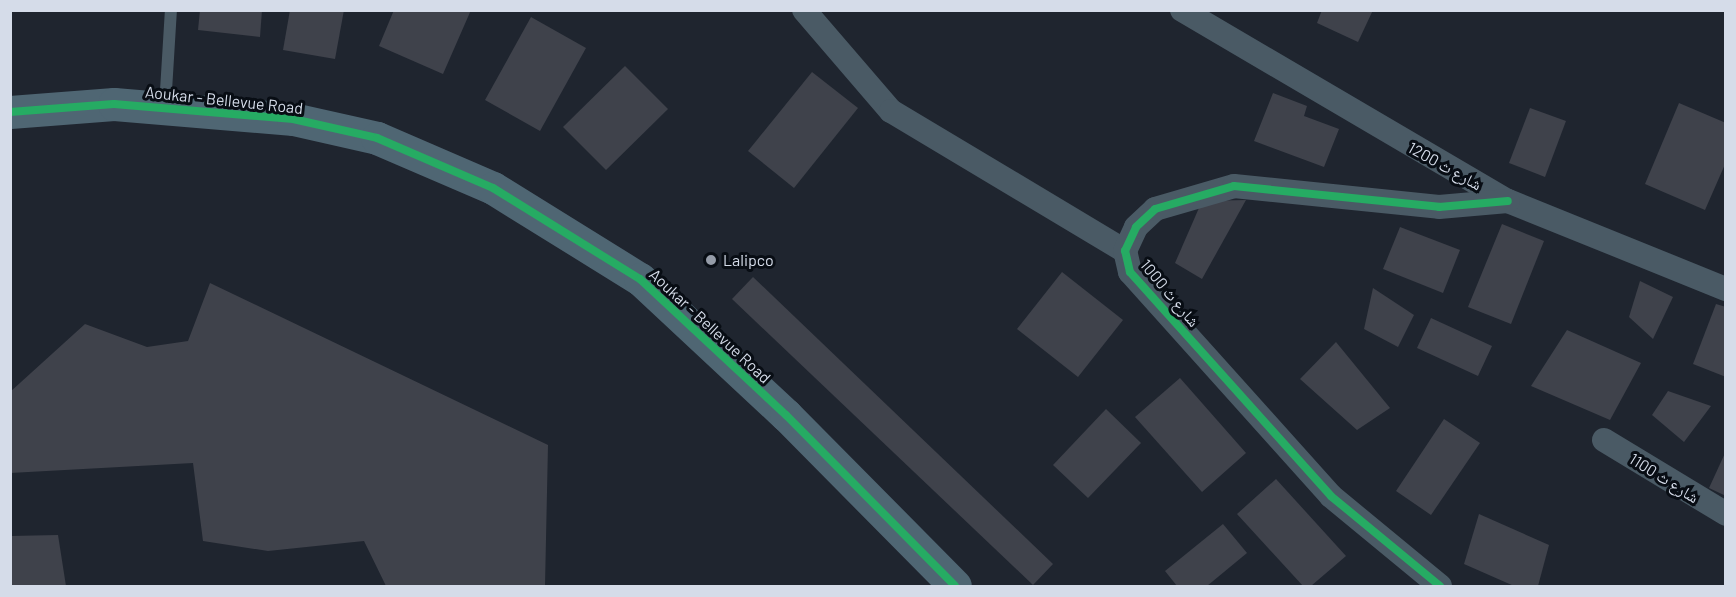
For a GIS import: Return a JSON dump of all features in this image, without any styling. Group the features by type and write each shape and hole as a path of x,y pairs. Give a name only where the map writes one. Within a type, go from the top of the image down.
{"street":[{"path":"804,10 891,111 1125,251"},
{"name":"شارع ث 1200","path":"1182,10 1508,201 1725,288"},
{"name":"Aoukar - Bellevue Road","path":"10,112 68,104 165,107 293,119 377,138 493,188 579,236 640,279 695,329 956,586"},
{"name":"شارع ث 1000","path":"1440,586 1331,496 1130,272 1125,251 1136,227 1155,209 1233,186 1439,207 1508,201"},
{"name":"شارع ث 1100","path":"1604,440 1725,514"}],"lane":[{"path":"165,107 171,10"}],"building":[{"path":"200,10 262,10 260,37 198,30"},
{"path":"290,10 344,10 335,59 283,50"},
{"path":"394,10 471,10 443,74 379,46"},
{"path":"1322,10 1373,10 1358,42 1317,23"},
{"path":"531,17 586,48 540,131 485,100"},
{"path":"625,66 668,109 606,170 563,127"},
{"path":"812,72 858,108 794,188 748,151"},
{"path":"1273,93 1307,106 1304,116 1339,129 1324,167 1254,141"},
{"path":"1679,103 1726,123 1726,162 1705,210 1645,184"},
{"path":"1530,108 1566,121 1545,177 1509,163"},
{"path":"1246,200 1202,279 1175,263 1202,201"},
{"path":"1502,224 1544,241 1511,324 1468,307"},
{"path":"1400,227 1460,250 1443,293 1383,269"},
{"path":"1062,272 1123,320 1078,377 1017,329"},
{"path":"753,277 1053,564 1033,585 732,299"},
{"path":"1640,281 1673,297 1653,339 1629,317"},
{"path":"210,283 548,445 545,586 386,586 364,541 268,551 203,541 193,463 10,473 10,392 85,324 147,347 188,341"},
{"path":"1373,288 1414,315 1398,347 1364,329"},
{"path":"1716,304 1726,307 1726,377 1693,364"},
{"path":"1431,318 1492,346 1478,376 1417,348"},
{"path":"1567,330 1641,363 1610,420 1531,386"},
{"path":"1336,342 1390,408 1357,430 1300,379"},
{"path":"1180,378 1246,453 1202,492 1135,417"},
{"path":"1668,391 1711,406 1684,442 1652,415"},
{"path":"1106,409 1141,443 1088,498 1053,465"},
{"path":"1444,419 1480,443 1431,515 1396,491"},
{"path":"1726,451 1726,496 1709,488"},
{"path":"1276,479 1346,556 1311,586 1303,586 1237,514"},
{"path":"1479,514 1549,545 1538,586 1514,586 1464,564"},
{"path":"1223,524 1247,553 1207,586 1177,586 1165,571"},
{"path":"58,535 66,586 10,586 10,536"}],"cycle path":[{"path":"10,112 114,104 293,119 377,138 493,188 640,279 786,415 955,586"},
{"path":"1440,586 1331,496 1130,272 1125,251 1136,227 1155,209 1234,186 1439,207 1508,201"}],"place":[{"name":"Lalipco","path":"711,260"}]}
